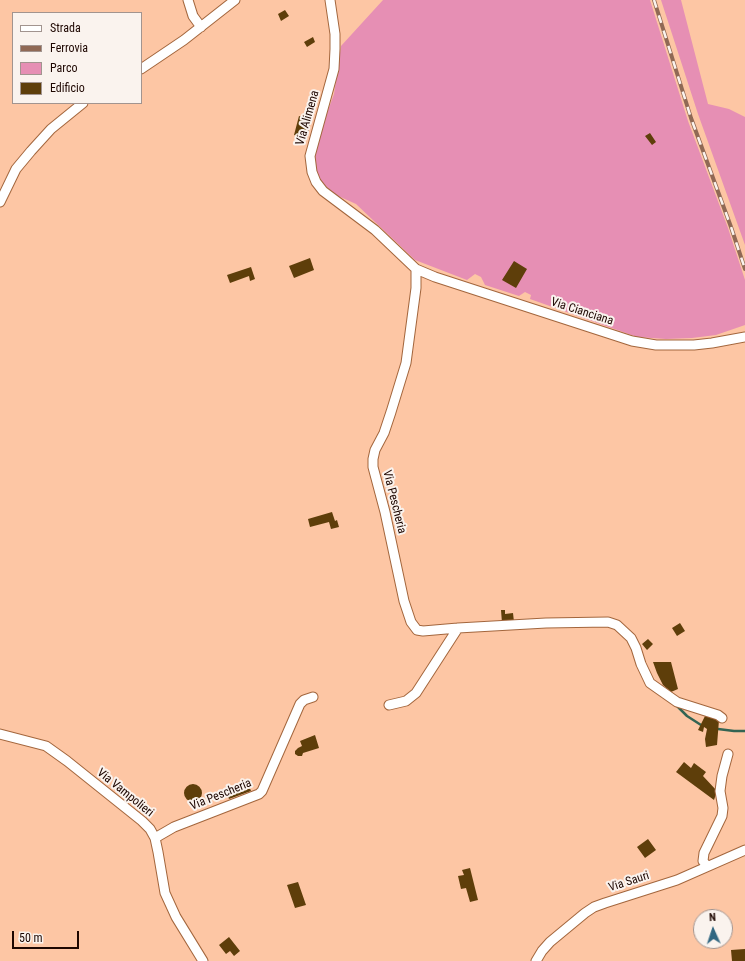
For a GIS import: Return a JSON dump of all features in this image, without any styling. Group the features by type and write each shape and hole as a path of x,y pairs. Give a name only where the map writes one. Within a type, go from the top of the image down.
{"street":[{"path":"188,0 193,16 201,27"},
{"path":"142,68 201,27 235,0"},
{"name":"Via Alimena","path":"330,0 335,34 334,69 310,156 312,172 316,182 323,191 375,230 416,269"},
{"path":"0,202 16,169 31,150 51,129 82,104"},
{"name":"Via Cianciana","path":"416,269 632,342 694,345 745,337"},
{"name":"Via Pescheria","path":"416,269 416,288 406,363 386,426 375,450 373,459 373,467 385,512 404,601 411,622 417,630 423,631 546,623 608,622 617,625 631,638 650,683 677,702 718,715 722,718"},
{"path":"389,705 406,701 416,693 458,628"},
{"name":"Via Pescheria","path":"155,838 174,827 258,794 262,791 300,704 304,700 313,697"},
{"name":"Via Vampolieri","path":"0,734 46,746 67,761 150,828 155,838 165,893 176,917 203,961"},
{"path":"706,866 703,861 704,853 722,816 720,790 728,754"},
{"name":"Via Sauri","path":"536,961 550,942 594,907 677,880 745,850"}],"green space":[{"path":"383,0 650,0 688,121 728,228 745,280 745,325 716,335 692,338 666,339 637,337 530,299 531,295 525,292 519,296 485,285 481,277 475,274 467,280 415,260 356,204 336,195 322,183 317,175 314,158 320,132 334,94 341,46"},
{"path":"661,0 681,0 708,104 729,109 745,117 745,245 698,114"}],"building":[{"path":"285,10 289,16 281,21 278,14"},
{"path":"313,37 315,42 307,47 304,42"},
{"path":"308,110 313,112 307,138 294,135 299,116 305,118"},
{"path":"650,133 656,142 652,145 645,136"},
{"path":"310,258 314,270 294,278 289,266"},
{"path":"514,261 527,269 516,288 502,280"},
{"path":"251,267 255,279 250,281 249,276 230,283 227,275"},
{"path":"332,512 339,527 331,529 329,522 310,527 308,519"},
{"path":"501,610 505,610 505,614 513,613 514,622 502,623"},
{"path":"680,623 685,631 677,636 672,628"},
{"path":"648,639 653,644 647,650 642,644"},
{"path":"653,662 671,662 678,689 671,692 663,685"},
{"path":"705,716 719,720 717,745 706,747 705,739 707,729 704,727 703,732 698,730"},
{"path":"315,735 319,748 303,753 302,756 295,754 295,751 302,746 300,741"},
{"path":"684,762 691,768 694,763 706,772 703,776 717,791 714,800 676,772"},
{"path":"248,783 251,791 229,799 226,791"},
{"path":"193,784 199,787 202,793 199,799 193,802 187,799 184,793 187,787"},
{"path":"648,839 656,850 645,858 637,847"},
{"path":"470,868 478,900 470,902 466,888 461,889 458,876 464,875 462,870"},
{"path":"298,882 306,905 295,908 287,885"},
{"path":"229,937 240,951 234,956 230,951 226,954 219,945"},
{"path":"745,949 745,961 732,961 731,950"}],"waterway":[{"path":"677,706 687,716 701,725"},
{"path":"718,729 745,731"}],"railway":[{"path":"654,0 691,118 745,269"}]}
